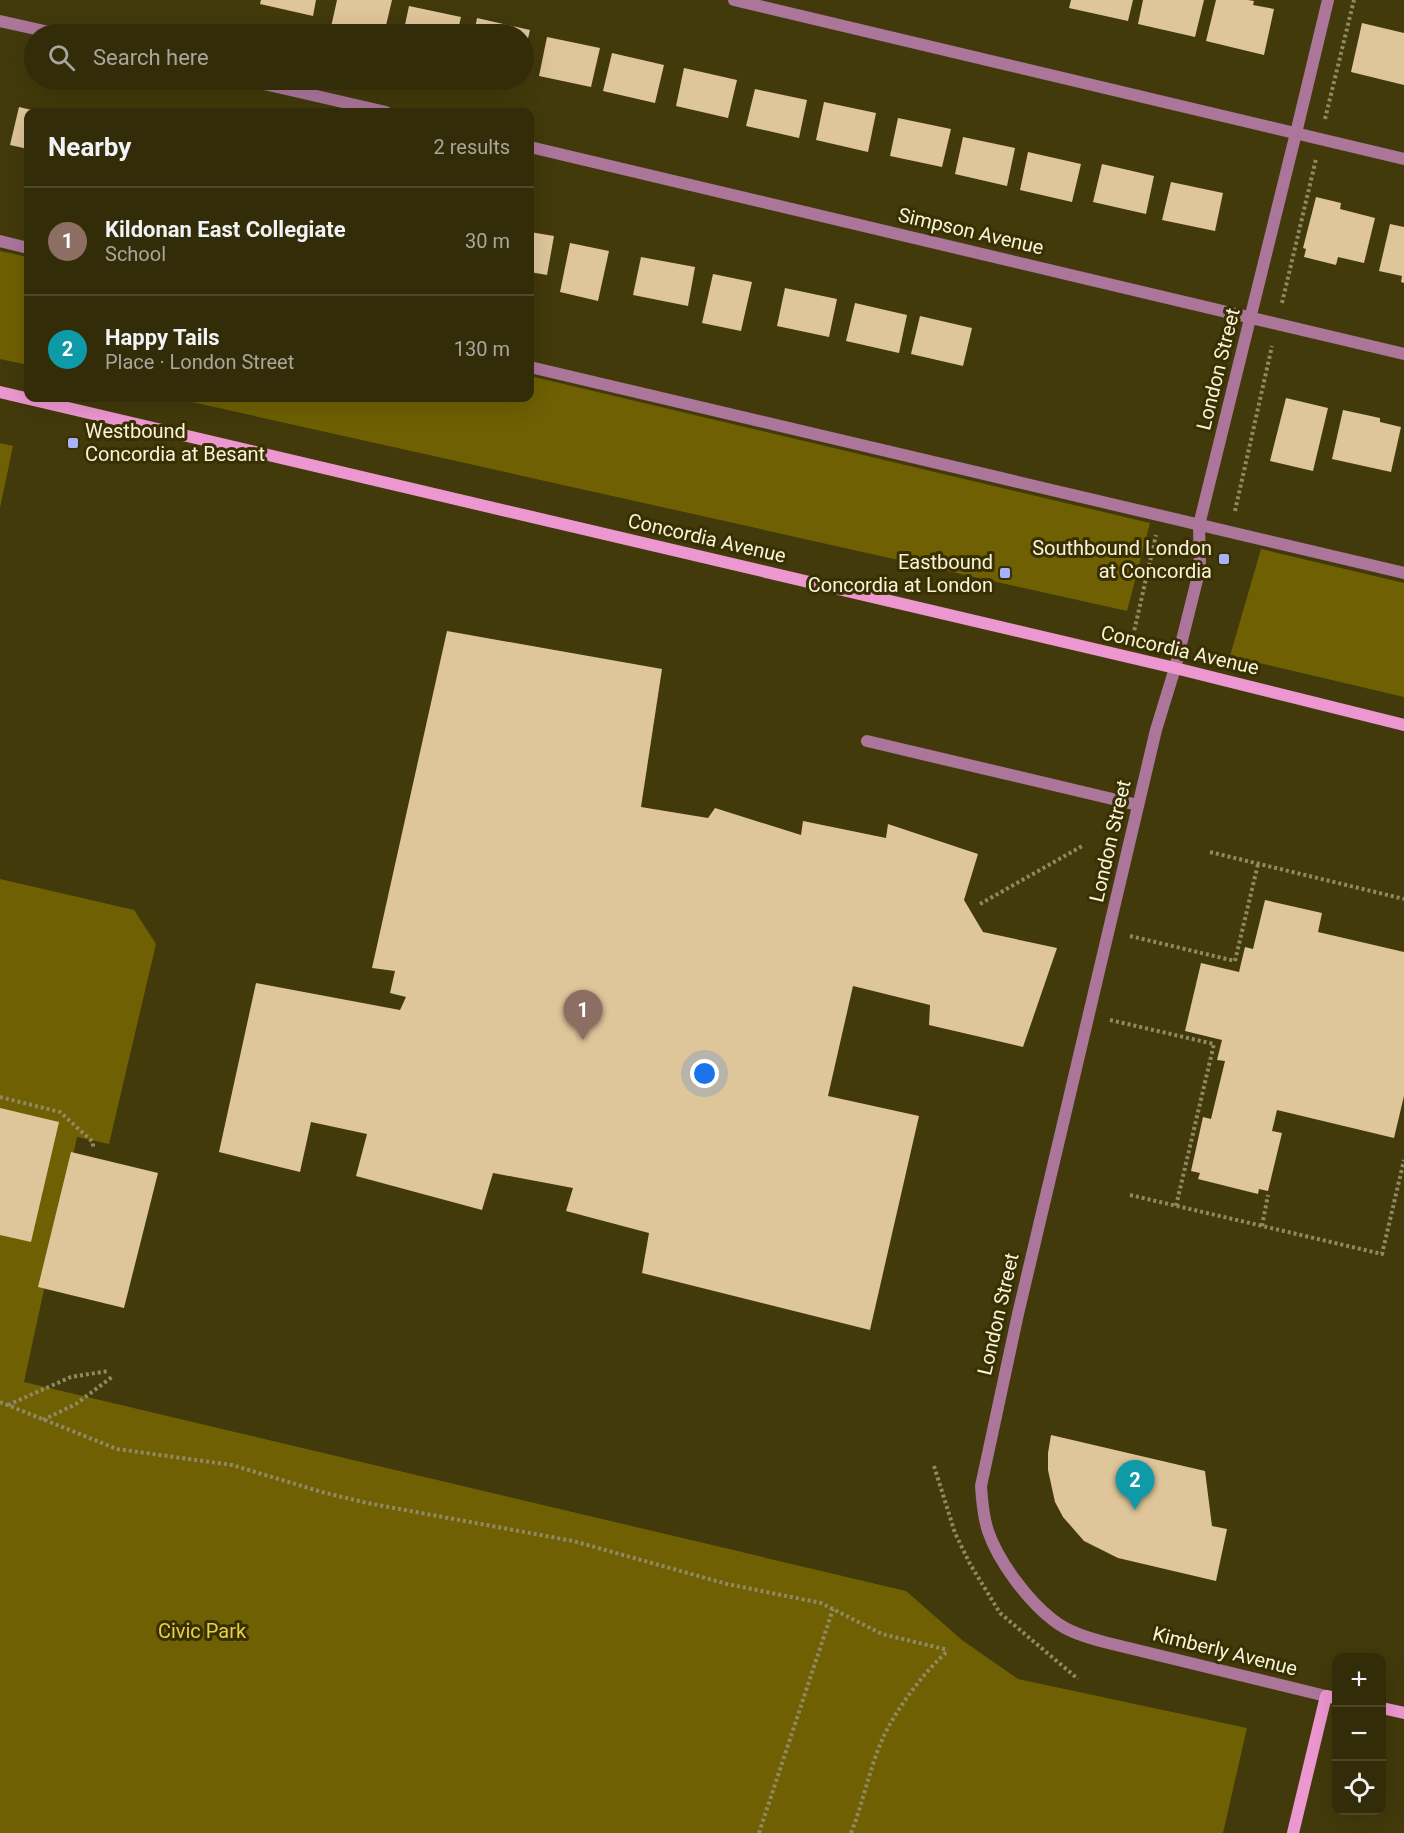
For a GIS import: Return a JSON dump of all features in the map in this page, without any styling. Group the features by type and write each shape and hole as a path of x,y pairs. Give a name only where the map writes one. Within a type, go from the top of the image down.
{"main road":[{"name":"Concordia Avenue","path":"0,392 24,398"},
{"name":"Concordia Avenue","path":"42,402 1175,668 1404,725"},
{"path":"1293,1833 1331,1697"},
{"path":"1386,1709 1404,1713"}],"street":[{"path":"735,0 1404,159"},
{"name":"London Street","path":"1104,1642 1077,1634 1054,1622 1035,1604 1002,1559 989,1534 982,1511 981,1486 1018,1314 1108,931 1156,730 1175,668 1200,568 1199,525 1328,0"},
{"path":"0,21 24,26"},
{"path":"290,90 369,108"},
{"name":"Simpson Avenue","path":"534,148 1404,354"},
{"path":"0,241 24,247"},
{"path":"534,368 1404,573"},
{"path":"867,741 1138,806"},
{"name":"Kimberly Avenue","path":"1104,1642 1331,1697"}],"path":[{"path":"1320,139 1354,0"},
{"path":"1129,658 1160,516"},
{"path":"980,904 1084,845"},
{"path":"1210,852 1404,899"},
{"path":"1108,931 1234,961 1258,864"},
{"path":"1089,1015 1214,1044 1176,1206"},
{"path":"0,1097 60,1112 93,1142 93,1148"},
{"path":"1130,1195 1382,1254 1404,1160"},
{"path":"1262,1226 1268,1196"},
{"path":"7,1405 71,1377 108,1371"},
{"path":"43,1420 75,1404 112,1377"},
{"path":"0,1402 117,1449 232,1465 367,1503 573,1540 727,1584 821,1603 882,1634 948,1650 933,1663 893,1719 882,1740 852,1833"},
{"path":"759,1833 833,1609"}],"green space":[{"path":"0,251 24,256 24,364 0,359"},
{"path":"534,377 1150,523 1127,611 192,402 534,402"},
{"path":"0,443 13,446 0,508"},
{"path":"1261,549 1404,583 1404,697 1230,656"},
{"name":"Civic Park","path":"0,879 134,910 156,944 109,1144 77,1137 24,1382 906,1591 962,1640 1018,1679 1247,1728 1223,1833 0,1833"}],"building":[{"path":"261,0 316,0 313,16 260,4"},
{"path":"337,0 392,0 386,24 332,24"},
{"path":"1071,0 1133,0 1128,21 1069,8"},
{"path":"1143,0 1204,0 1195,37 1138,24"},
{"path":"1216,0 1248,0 1254,1 1253,5 1274,9 1264,55 1206,41"},
{"path":"409,6 461,17 459,24 405,24"},
{"path":"477,18 504,24 476,24"},
{"path":"1362,23 1404,33 1404,85 1351,72"},
{"path":"547,37 600,48 591,87 539,76"},
{"path":"612,53 664,65 655,103 603,91"},
{"path":"684,68 737,80 728,118 676,106"},
{"path":"755,89 807,100 799,138 746,126"},
{"path":"824,102 876,113 868,152 816,140"},
{"path":"19,107 24,108 24,148 10,145"},
{"path":"898,118 951,129 942,167 890,156"},
{"path":"963,137 1015,148 1007,186 955,174"},
{"path":"1028,152 1081,164 1072,202 1020,190"},
{"path":"1102,164 1154,176 1146,214 1093,202"},
{"path":"1171,182 1223,193 1215,231 1162,220"},
{"path":"1316,197 1341,203 1340,209 1375,218 1364,263 1338,257 1336,265 1304,257 1306,249 1303,248"},
{"path":"1390,224 1404,227 1404,283 1401,282 1402,276 1379,271"},
{"path":"534,233 554,236 547,275 534,273"},
{"path":"570,243 609,251 598,301 560,292"},
{"path":"641,257 695,267 688,306 633,295"},
{"path":"713,274 752,282 741,331 702,323"},
{"path":"785,288 837,299 829,337 777,326"},
{"path":"855,303 907,315 899,353 846,341"},
{"path":"920,316 972,328 963,366 911,354"},
{"path":"1286,398 1328,408 1313,471 1270,461"},
{"path":"1343,410 1380,418 1380,422 1401,427 1391,472 1332,459"},
{"path":"447,631 662,669 641,807 708,818 715,808 801,835 803,821 886,838 888,824 978,854 964,900 983,932 1057,948 1023,1047 929,1025 930,1005 853,986 828,1096 919,1116 870,1330 642,1273 649,1233 566,1211 573,1188 493,1173 482,1210 356,1176 367,1134 311,1122 300,1172 219,1152 256,983 400,1010 406,997 390,993 395,971 372,968"},
{"path":"1265,900 1322,913 1318,932 1404,952 1404,1096 1394,1138 1277,1110 1272,1131 1282,1133 1268,1191 1259,1189 1258,1194 1198,1179 1200,1173 1191,1171 1203,1117 1211,1119 1225,1061 1217,1060 1222,1040 1185,1031 1201,963 1239,972 1245,947 1253,949"},
{"path":"0,1108 59,1122 31,1242 0,1235"},
{"path":"71,1152 158,1173 124,1308 38,1287"},
{"path":"1051,1435 1205,1471 1212,1526 1227,1529 1216,1581 1118,1558 1084,1541 1063,1517 1055,1502 1048,1470"}],"place":[{"name":"Westbound Concordia at Besant","path":"73,443"},
{"name":"Southbound London at Concordia","path":"1224,559"},
{"name":"Eastbound Concordia at London","path":"1005,573"},
{"name":"Kildonan East Collegiate","path":"583,1040"},
{"name":"Happy Tails","path":"1135,1510"}]}
